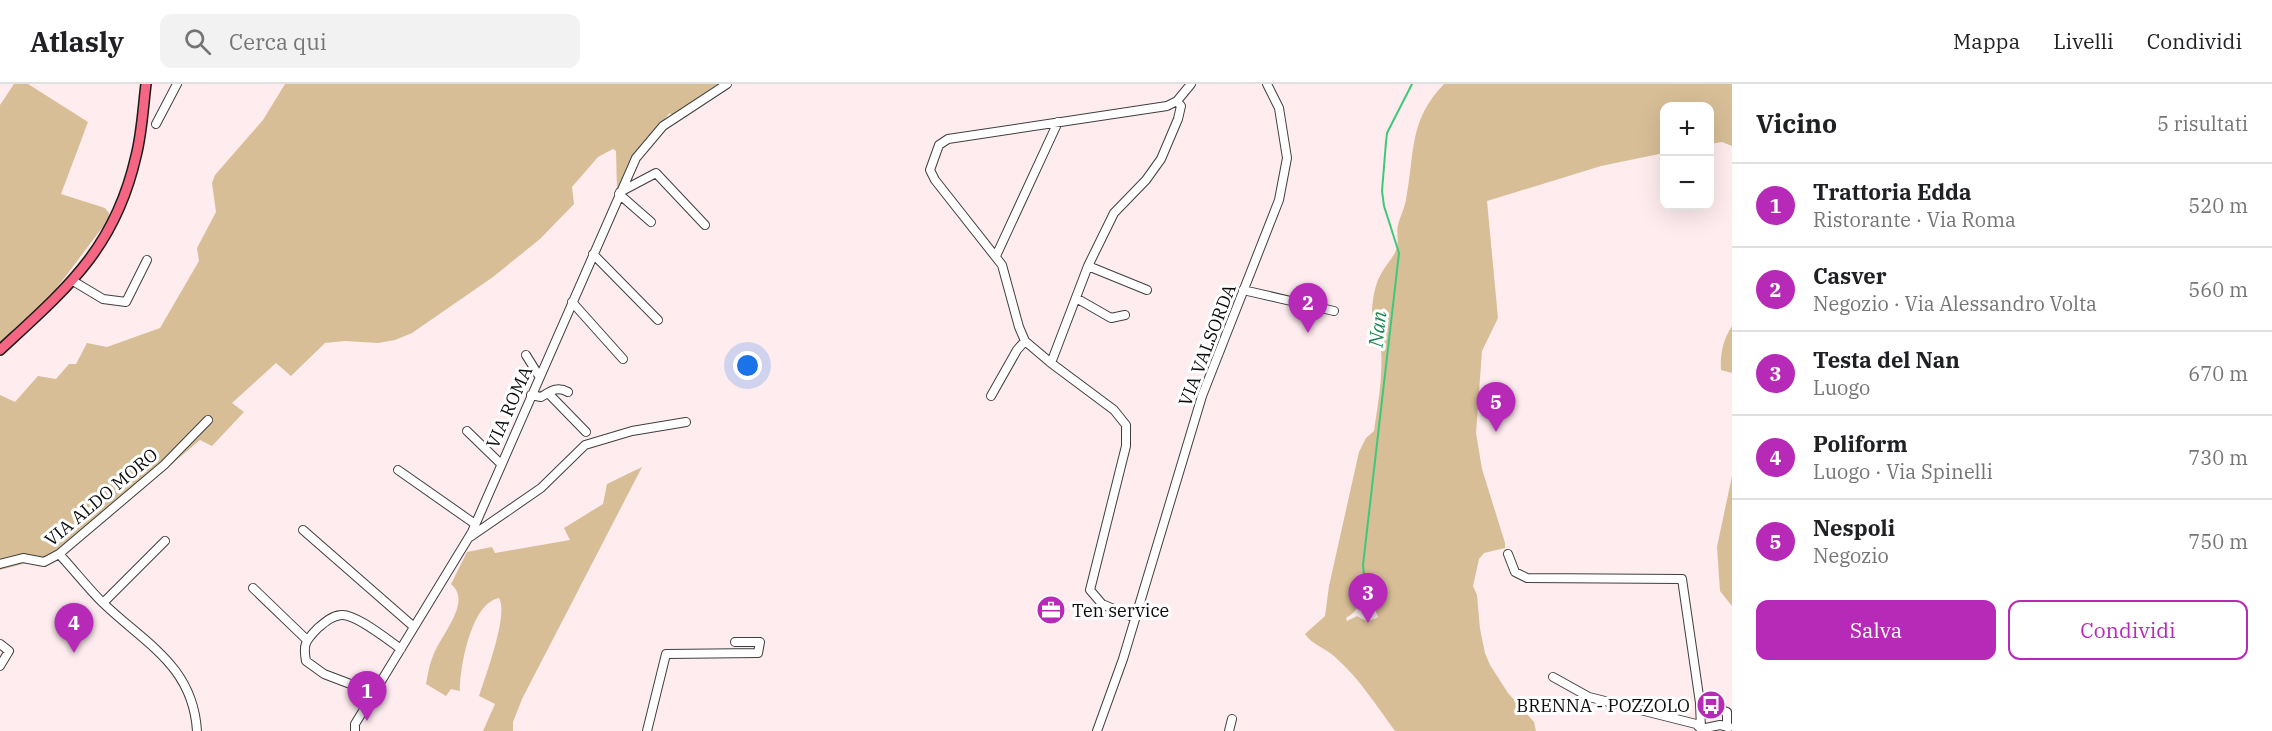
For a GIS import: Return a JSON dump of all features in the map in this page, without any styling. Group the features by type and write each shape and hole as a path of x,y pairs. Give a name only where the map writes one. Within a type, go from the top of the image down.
{"main road":[{"path":"0,350 73,281 94,255 112,225 127,190 137,154 146,84"}],"street":[{"path":"156,124 177,84"},
{"name":"VIA ROMA","path":"355,731 355,724 469,537 636,158 663,126 727,84"},
{"path":"1135,618 1102,604 1090,590 1126,446 1126,425 1114,410 1025,341 1002,265 935,180 930,170 939,145 948,139 1167,106 1177,101 1191,84"},
{"name":"VIA VALSORDA","path":"1097,731 1123,659 1202,396 1279,200 1287,158 1279,108 1267,84"},
{"path":"1051,363 1088,266 1114,213 1146,180 1161,159 1178,119 1181,106 1177,101"},
{"path":"996,256 1058,122"},
{"path":"651,222 620,193 656,173 705,225"},
{"path":"593,254 658,320"},
{"path":"73,281 103,299 126,302 147,260"},
{"path":"1088,266 1148,290"},
{"path":"1243,290 1334,311"},
{"path":"1076,298 1111,318 1125,315"},
{"path":"572,302 623,359"},
{"path":"991,396 1017,350 1025,341"},
{"path":"526,355 539,376"},
{"path":"531,395 541,397 554,389 568,392"},
{"path":"548,393 586,432"},
{"name":"VIA ALDO MORO","path":"0,564 10,559 23,558 44,562 59,554 164,465 208,420"},
{"path":"469,537 541,488 585,446 632,431 686,422"},
{"path":"467,431 501,464"},
{"path":"398,470 475,524"},
{"path":"303,530 414,627"},
{"path":"103,603 165,541"},
{"path":"59,554 103,603 177,671 190,700 197,731"},
{"path":"1508,554 1515,572 1527,578 1682,579 1700,703 1701,730"},
{"path":"254,588 307,640"},
{"path":"374,693 324,674 306,662 304,648 307,640 328,620 343,614 358,620 401,649"},
{"path":"647,731 666,654 758,653 760,642 735,642"},
{"path":"0,644 9,651 0,666"},
{"path":"1553,677 1589,697 1696,724 1701,730"},
{"path":"1700,703 1727,711 1730,727 1720,725 1701,730"},
{"path":"1229,731 1232,719"}],"shaded area":[{"path":"14,84 28,84 88,122 61,194 105,208 109,213 108,220 53,293 0,347 0,105"},
{"path":"285,84 721,84 673,117 670,113 633,156 617,189 616,151 613,149 598,157 572,187 574,204 540,239 493,277 412,333 395,340 378,343 345,341 325,343 291,376 276,363 232,403 244,412 212,446 200,440 63,557 34,561 0,570 0,395 15,402 38,376 56,379 69,364 76,364 87,343 107,347 160,328 199,261 197,248 216,212 212,183 215,175 263,120"},
{"path":"1444,84 1732,84 1732,146 1722,142 1714,143 1714,102 1660,102 1660,154 1601,166 1487,201 1498,318 1482,351 1476,433 1482,469 1505,548 1484,553 1479,559 1473,586 1477,595 1485,653 1490,665 1508,693 1534,722 1536,731 1395,731 1344,665 1305,634 1325,616 1329,586 1359,452 1366,438 1374,431 1380,390 1381,349 1372,314 1374,296 1379,278 1397,247 1397,227 1405,202 1415,138 1424,111","holes":["1365,585 1378,617 1372,620 1357,616 1347,621 1346,618 1360,604"]},
{"path":"1732,326 1732,373 1721,370 1721,364 1724,342"},
{"path":"642,467 522,699 513,722 513,731 483,731 495,704 479,696 499,631 501,606 499,598 489,602 474,623 465,652 460,691 451,689 446,696 426,684 433,656 457,609 457,591 451,584 467,552 492,547 495,553 570,540 564,528 603,504 607,484"},
{"path":"1732,476 1732,606 1720,591 1717,547"}],"waterway":[{"name":"Nan","path":"1365,584 1363,565 1399,253 1384,206 1382,191 1386,142 1387,133 1412,84"}],"place":[{"name":"Casver","path":"1308,333"},
{"name":"Nespoli","path":"1496,432"},
{"name":"Ten service","path":"1051,610"},
{"name":"Testa del Nan","path":"1368,623"},
{"name":"Poliform","path":"74,653"},
{"name":"BRENNA - POZZOLO","path":"1711,705"},
{"name":"Trattoria Edda","path":"367,721"}]}
